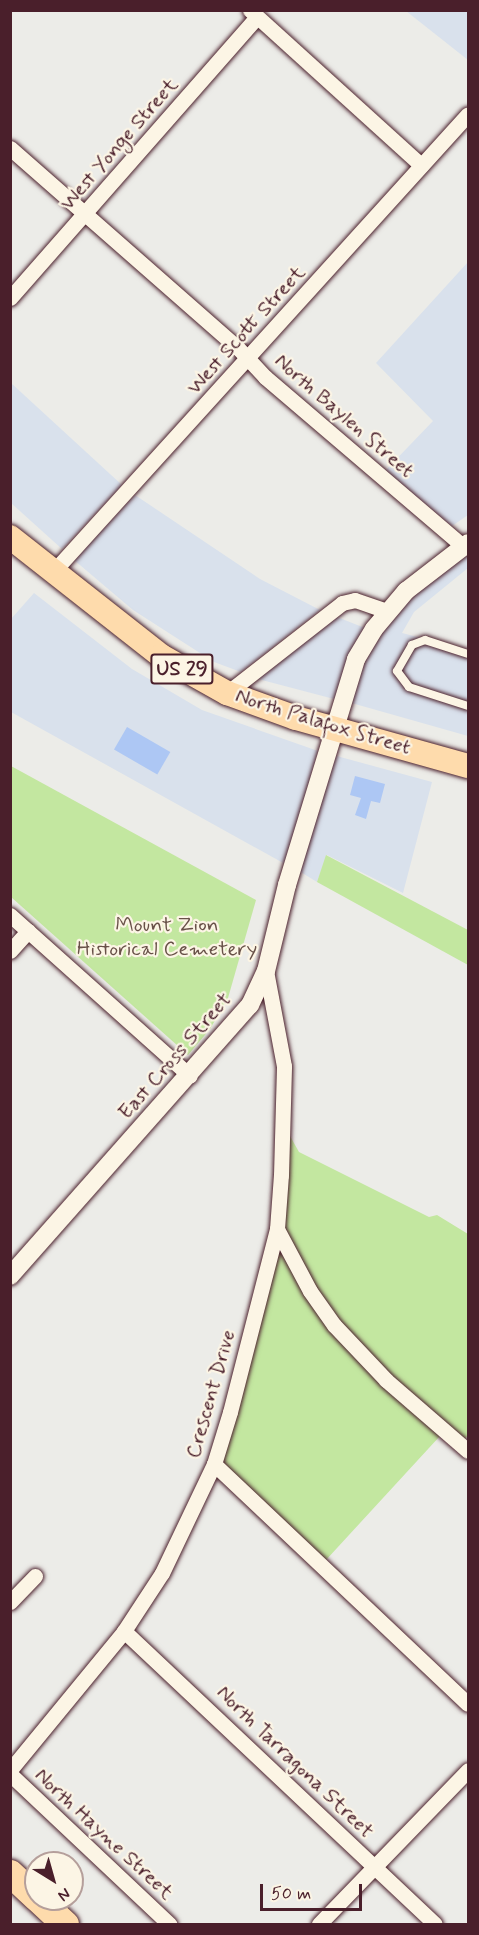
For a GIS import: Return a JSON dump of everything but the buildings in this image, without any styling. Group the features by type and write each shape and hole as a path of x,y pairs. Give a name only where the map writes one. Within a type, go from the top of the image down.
{"highway":[{"path":"10,1873 24,1886"},
{"path":"51,1911 65,1924"}],"main road":[{"name":"North Palafox Street","path":"10,537 52,573 161,656 227,693 333,728 468,766"}],"street":[{"path":"254,14 422,165"},
{"name":"West Yonge Street","path":"10,298 86,214 254,14"},
{"name":"West Scott Street","path":"52,573 248,360 468,114"},
{"name":"North Baylen Street","path":"10,148 248,360 466,545"},
{"name":"East Cross Street","path":"12,1271 190,1076 250,1005 266,971 304,827 356,659 387,611 415,582 466,545"},
{"path":"227,693 342,603 355,600 387,611"},
{"path":"10,915 190,1076"},
{"path":"10,951 28,931"},
{"name":"Crescent Drive","path":"10,1772 124,1631 162,1573 213,1464 277,1228 284,1066 266,971"},
{"path":"277,1228 310,1291 334,1325 386,1380 468,1449"},
{"path":"213,1464 468,1704"},
{"path":"10,1602 35,1576"},
{"name":"North Tarragona Street","path":"124,1631 435,1924"},
{"path":"319,1924 468,1770"},
{"name":"North Hayne Street","path":"10,1772 169,1924"}],"lane":[{"path":"468,654 424,640 412,645 396,671 409,687 468,706"}],"shaded area":[{"path":"406,11 468,11 468,60"},
{"path":"468,262 468,515 452,526 384,472 433,421 376,363"},
{"path":"11,383 122,485 62,549 11,503"},
{"path":"135,495 260,579 320,610 241,672 214,662 133,610 74,560"},
{"path":"468,553 468,568 414,612 402,633 468,650 468,736 348,702 363,663 394,616 411,597"},
{"path":"34,593 132,669 202,710 318,751 285,864 11,712 11,619"},
{"path":"337,617 365,628 334,699 258,679"},
{"path":"333,755 432,782 403,893 327,855 317,882 299,871"}],"green space":[{"name":"Mount Zion Historical Cemetery","path":"11,766 256,900 228,998 210,1029 188,1055 11,897"},
{"path":"326,855 468,930 468,965 317,882"},
{"path":"290,1136 299,1152 429,1217 437,1215 468,1234 468,1435 465,1439 390,1374 340,1321 316,1288 284,1228"},
{"path":"279,1250 329,1330 382,1385 440,1436 326,1560 222,1463"}]}
